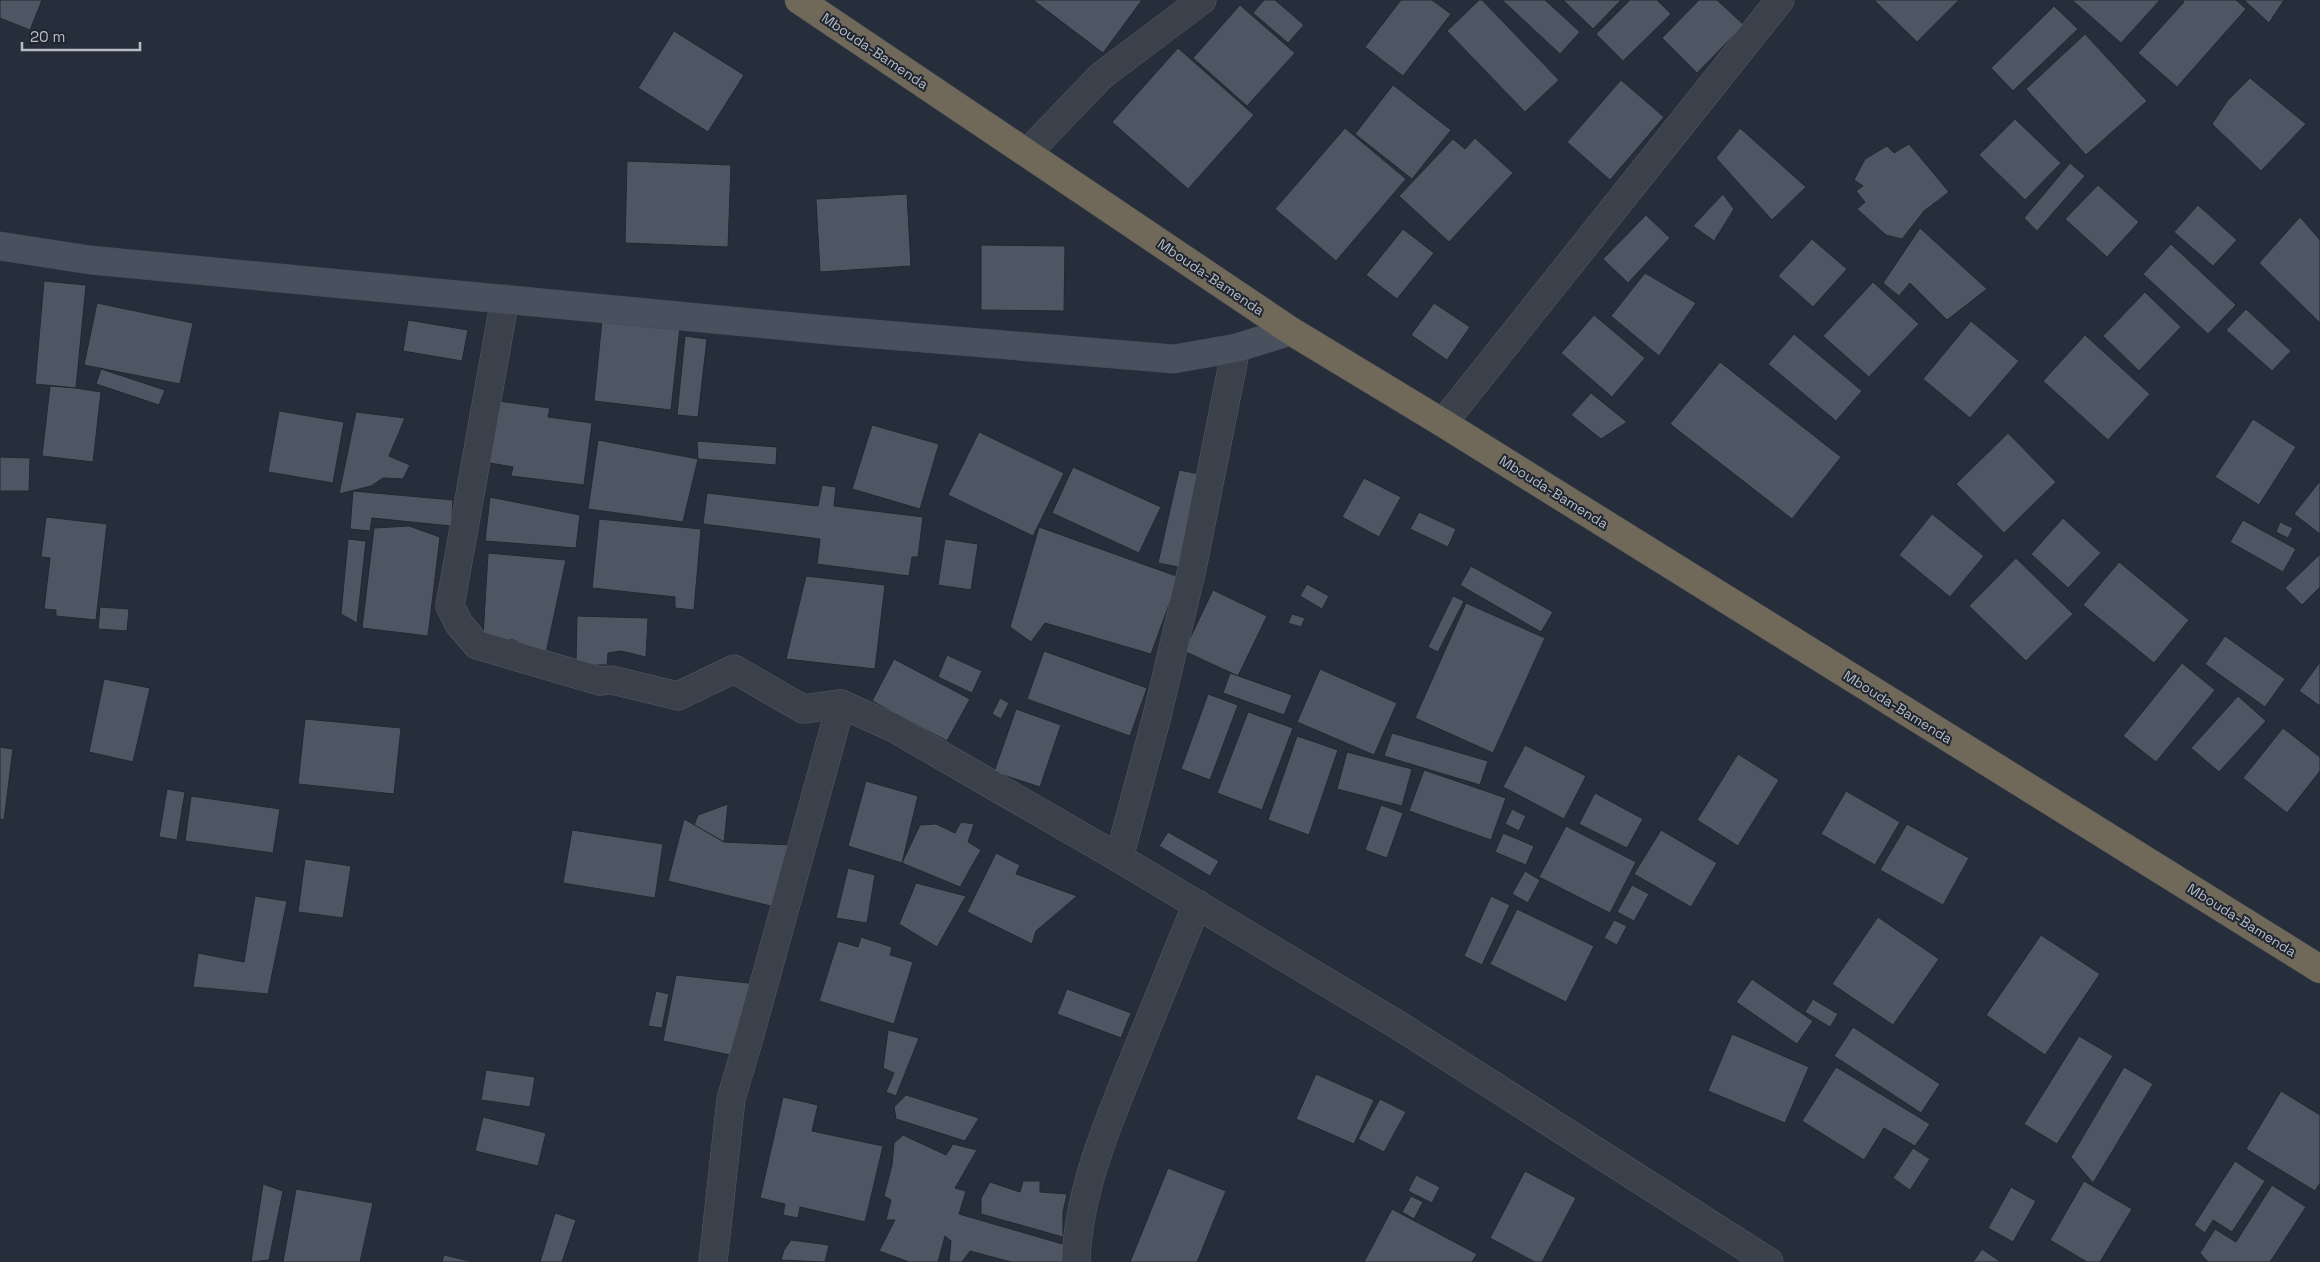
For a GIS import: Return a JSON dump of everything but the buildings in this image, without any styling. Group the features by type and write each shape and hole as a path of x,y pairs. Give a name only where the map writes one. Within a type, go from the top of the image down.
{"highway":[{"name":"Mbouda-Bamenda","path":"799,0 1028,152 1291,331 1443,423 2320,969"}],"street":[{"path":"1028,152 1101,76 1202,0"},
{"path":"1443,423 1780,0"},
{"path":"0,246 90,260 838,331 1174,359 1236,348 1291,331"},
{"path":"505,299 450,606 459,624 478,646 600,681 612,680 678,696 734,669 803,709 841,704 894,728 1119,858 1398,1025 1769,1262"},
{"path":"1119,858 1192,569 1236,348"},
{"path":"714,1262 731,1099 750,1038 841,704"},
{"path":"1076,1262 1077,1233 1107,1126 1197,904"}]}
